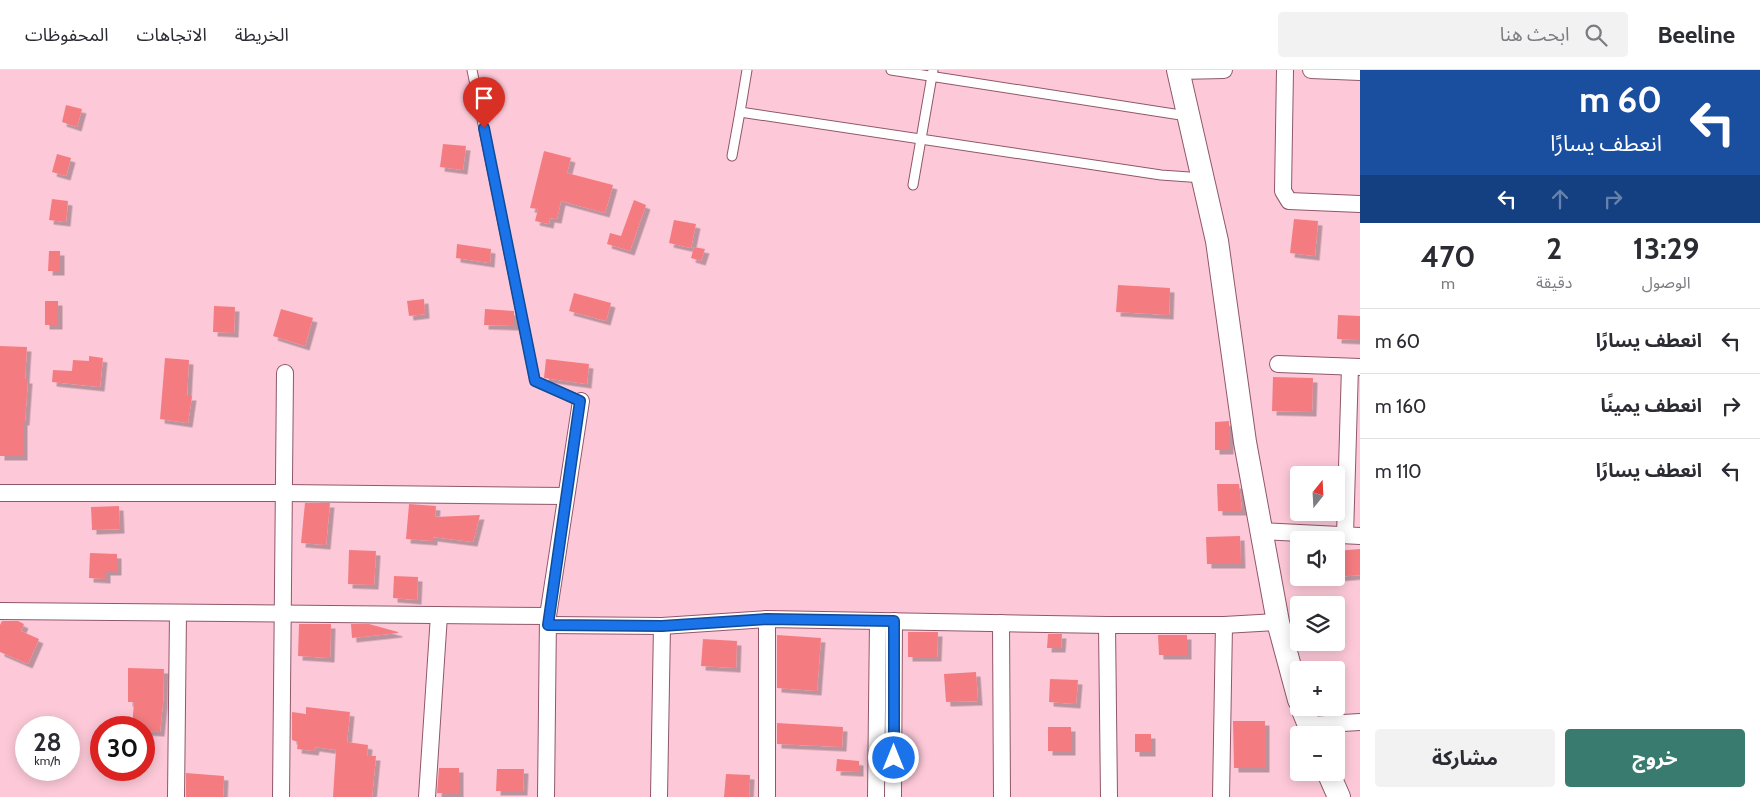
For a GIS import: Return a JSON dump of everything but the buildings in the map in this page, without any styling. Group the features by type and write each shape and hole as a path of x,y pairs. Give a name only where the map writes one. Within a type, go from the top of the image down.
{"street":[{"path":"1224,70 1178,70 1217,241 1244,442 1278,622 1290,667"},
{"path":"1284,70 1283,191 1289,201 1360,204"},
{"path":"1311,70 1360,72"},
{"path":"1261,531 1353,535 1355,367 1278,364"},
{"path":"282,797 285,373"},
{"path":"546,797 548,620 580,401"},
{"path":"0,493 284,492 566,496"},
{"path":"0,611 439,615 662,626 767,619 1107,625 1224,625 1278,622"},
{"path":"176,797 178,613"},
{"path":"427,797 439,615"},
{"path":"767,619 767,797"},
{"path":"876,797 878,621"},
{"path":"893,797 894,621"},
{"path":"1001,623 1002,797"},
{"path":"1107,625 1109,797"},
{"path":"1221,797 1224,625"},
{"path":"659,797 662,626"},
{"path":"1308,722 1360,722"},
{"path":"1332,781 1339,797"}],"lane":[{"path":"472,70 535,381 580,401"},
{"path":"732,156 747,70"},
{"path":"891,70 932,73 1189,117"},
{"path":"914,185 932,73"},
{"path":"740,112 1162,175 1203,178"}],"route":[{"path":"484,128 535,381 580,401 548,625 662,626 767,619 894,621 894,758"}]}
